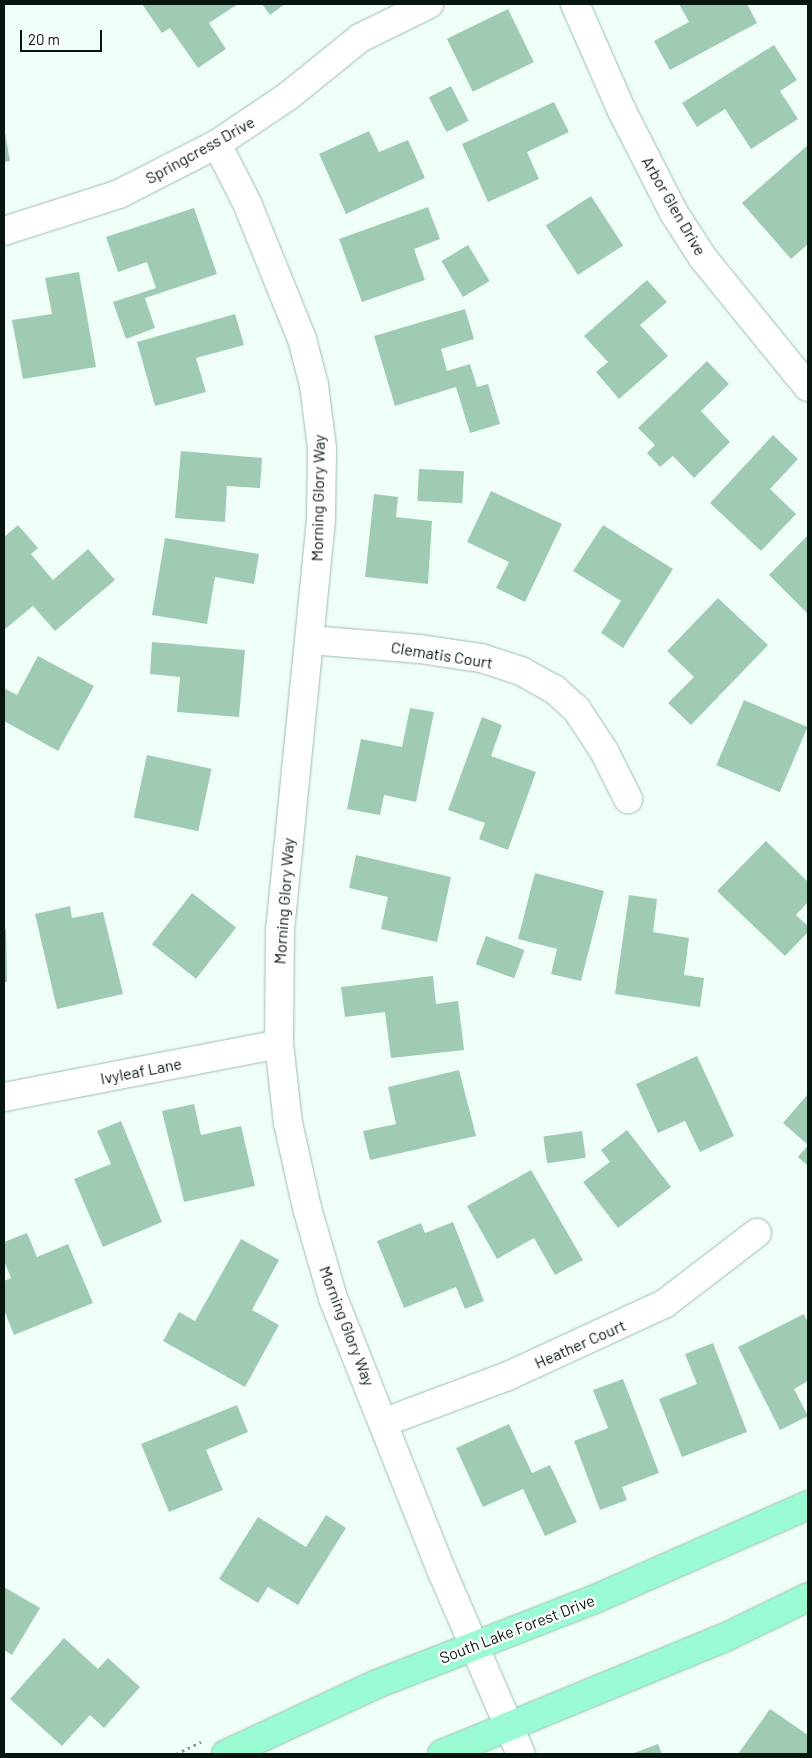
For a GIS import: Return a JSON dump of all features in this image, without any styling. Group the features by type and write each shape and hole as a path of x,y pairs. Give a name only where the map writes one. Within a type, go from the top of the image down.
{"main road":[{"name":"South Lake Forest Drive","path":"226,1754 377,1684 593,1600 808,1505"},
{"path":"442,1754 510,1728 724,1638 808,1597"}],"street":[{"name":"Springcress Drive","path":"4,231 119,194 217,144 271,109 360,38 429,4"},
{"name":"Arbor Glen Drive","path":"575,4 622,111 674,213 708,265 808,387"},
{"name":"Morning Glory Way","path":"217,144 278,276 314,385 322,457 321,520 283,890 279,1044 288,1123 307,1208 333,1298 385,1422 473,1646 521,1754"},
{"name":"Clematis Court","path":"310,640 420,649 481,658 521,670 554,689 577,710 604,751 628,799"},
{"name":"Ivyleaf Lane","path":"4,1097 279,1044"},
{"name":"Heather Court","path":"385,1422 508,1376 664,1304 757,1233"}],"building":[{"path":"142,4 238,4 209,23 226,49 198,68 170,28 162,33"},
{"path":"262,4 285,4 270,15"},
{"path":"679,4 747,4 757,23 670,70 654,41 689,22"},
{"path":"508,9 534,62 473,92 447,39"},
{"path":"774,45 797,80 780,91 798,119 751,149 725,109 697,127 682,103"},
{"path":"451,86 469,121 446,132 429,97"},
{"path":"554,102 569,132 527,152 539,179 488,202 462,144"},
{"path":"4,127 10,161 4,162"},
{"path":"369,131 379,152 408,140 425,178 346,214 319,154"},
{"path":"808,145 808,244 791,259 742,203"},
{"path":"591,196 623,245 578,275 546,225"},
{"path":"428,207 440,239 414,249 425,280 362,302 339,239"},
{"path":"194,208 217,274 145,298 155,328 126,339 113,302 156,288 147,262 118,272 106,237"},
{"path":"468,245 490,281 463,297 441,261"},
{"path":"79,272 96,367 23,379 12,320 52,314 45,278"},
{"path":"647,280 667,302 640,325 668,356 619,399 596,372 608,362 584,336"},
{"path":"465,309 474,339 441,349 447,371 470,364 477,387 488,384 500,424 470,433 456,387 395,406 374,336"},
{"path":"235,314 244,345 196,358 206,392 155,406 137,342"},
{"path":"707,361 729,384 701,411 730,442 694,478 673,456 660,467 647,453 655,445 638,428"},
{"path":"773,435 798,459 770,489 796,514 761,551 710,503"},
{"path":"181,451 262,458 260,488 227,486 225,522 175,518"},
{"path":"419,469 464,471 462,503 417,501"},
{"path":"491,491 562,524 525,602 496,588 509,562 467,542"},
{"path":"374,494 398,497 396,517 432,521 428,584 365,577"},
{"path":"18,525 38,548 31,554 53,580 88,549 115,580 55,631 33,606 4,630 4,537"},
{"path":"603,525 673,569 623,648 601,633 621,601 573,571"},
{"path":"808,535 808,614 769,575"},
{"path":"165,538 259,554 254,584 215,577 207,624 152,615"},
{"path":"718,598 768,645 691,725 668,703 694,677 667,651"},
{"path":"152,642 245,650 239,717 177,712 180,677 150,674"},
{"path":"38,656 94,686 58,751 4,721 4,688 17,695"},
{"path":"744,700 808,727 780,792 716,765"},
{"path":"410,708 434,712 416,802 384,795 380,815 347,809 361,739 402,747"},
{"path":"482,717 502,725 491,756 536,772 508,850 479,839 485,823 448,810"},
{"path":"147,755 212,769 198,831 134,818"},
{"path":"766,841 808,882 808,902 796,915 808,926 808,932 785,956 717,891"},
{"path":"356,855 451,877 437,942 381,929 388,897 349,888"},
{"path":"535,873 604,891 581,981 551,974 557,949 518,939"},
{"path":"192,893 236,927 196,979 152,944"},
{"path":"629,895 657,899 653,932 689,938 684,975 704,978 700,1007 615,994"},
{"path":"70,906 72,918 103,912 123,994 57,1009 35,914"},
{"path":"4,929 6,929 7,982 4,982"},
{"path":"486,936 525,950 514,978 476,964"},
{"path":"433,976 436,1004 458,1001 464,1050 391,1058 385,1012 345,1017 341,987"},
{"path":"697,1056 734,1136 700,1152 685,1121 658,1133 636,1084"},
{"path":"459,1070 476,1136 370,1160 363,1131 396,1124 388,1087"},
{"path":"808,1094 808,1145 783,1123"},
{"path":"194,1104 201,1135 241,1126 255,1186 184,1202 162,1111"},
{"path":"121,1121 162,1222 103,1247 74,1179 111,1164 97,1131"},
{"path":"627,1130 671,1187 618,1228 583,1182 610,1162 601,1150"},
{"path":"582,1131 586,1158 547,1163 543,1136"},
{"path":"808,1145 808,1166 798,1157"},
{"path":"531,1170 583,1260 555,1275 534,1238 497,1259 467,1206"},
{"path":"453,1222 484,1301 465,1309 456,1287 404,1308 377,1241 421,1223 425,1233"},
{"path":"27,1233 37,1257 68,1244 93,1303 14,1335 4,1310 4,1281 11,1278 4,1261 4,1242"},
{"path":"241,1239 279,1260 252,1310 279,1325 245,1387 163,1341 179,1312 195,1321"},
{"path":"804,1314 808,1323 808,1381 794,1389 808,1416 780,1430 738,1347"},
{"path":"713,1343 747,1432 682,1457 659,1399 697,1384 685,1354"},
{"path":"623,1379 659,1473 622,1487 627,1500 600,1510 574,1441 608,1428 593,1390"},
{"path":"237,1405 248,1432 206,1450 223,1490 169,1512 141,1444"},
{"path":"509,1424 532,1473 550,1465 577,1522 545,1536 523,1489 483,1507 456,1448"},
{"path":"326,1515 346,1528 298,1605 268,1587 258,1603 219,1579 258,1517 306,1547"},
{"path":"4,1587 40,1608 12,1655 4,1650"},
{"path":"64,1638 98,1669 108,1658 140,1687 104,1728 90,1715 62,1746 10,1699"},
{"path":"770,1709 808,1735 808,1754 738,1754"},
{"path":"658,1744 662,1754 631,1754"}]}
